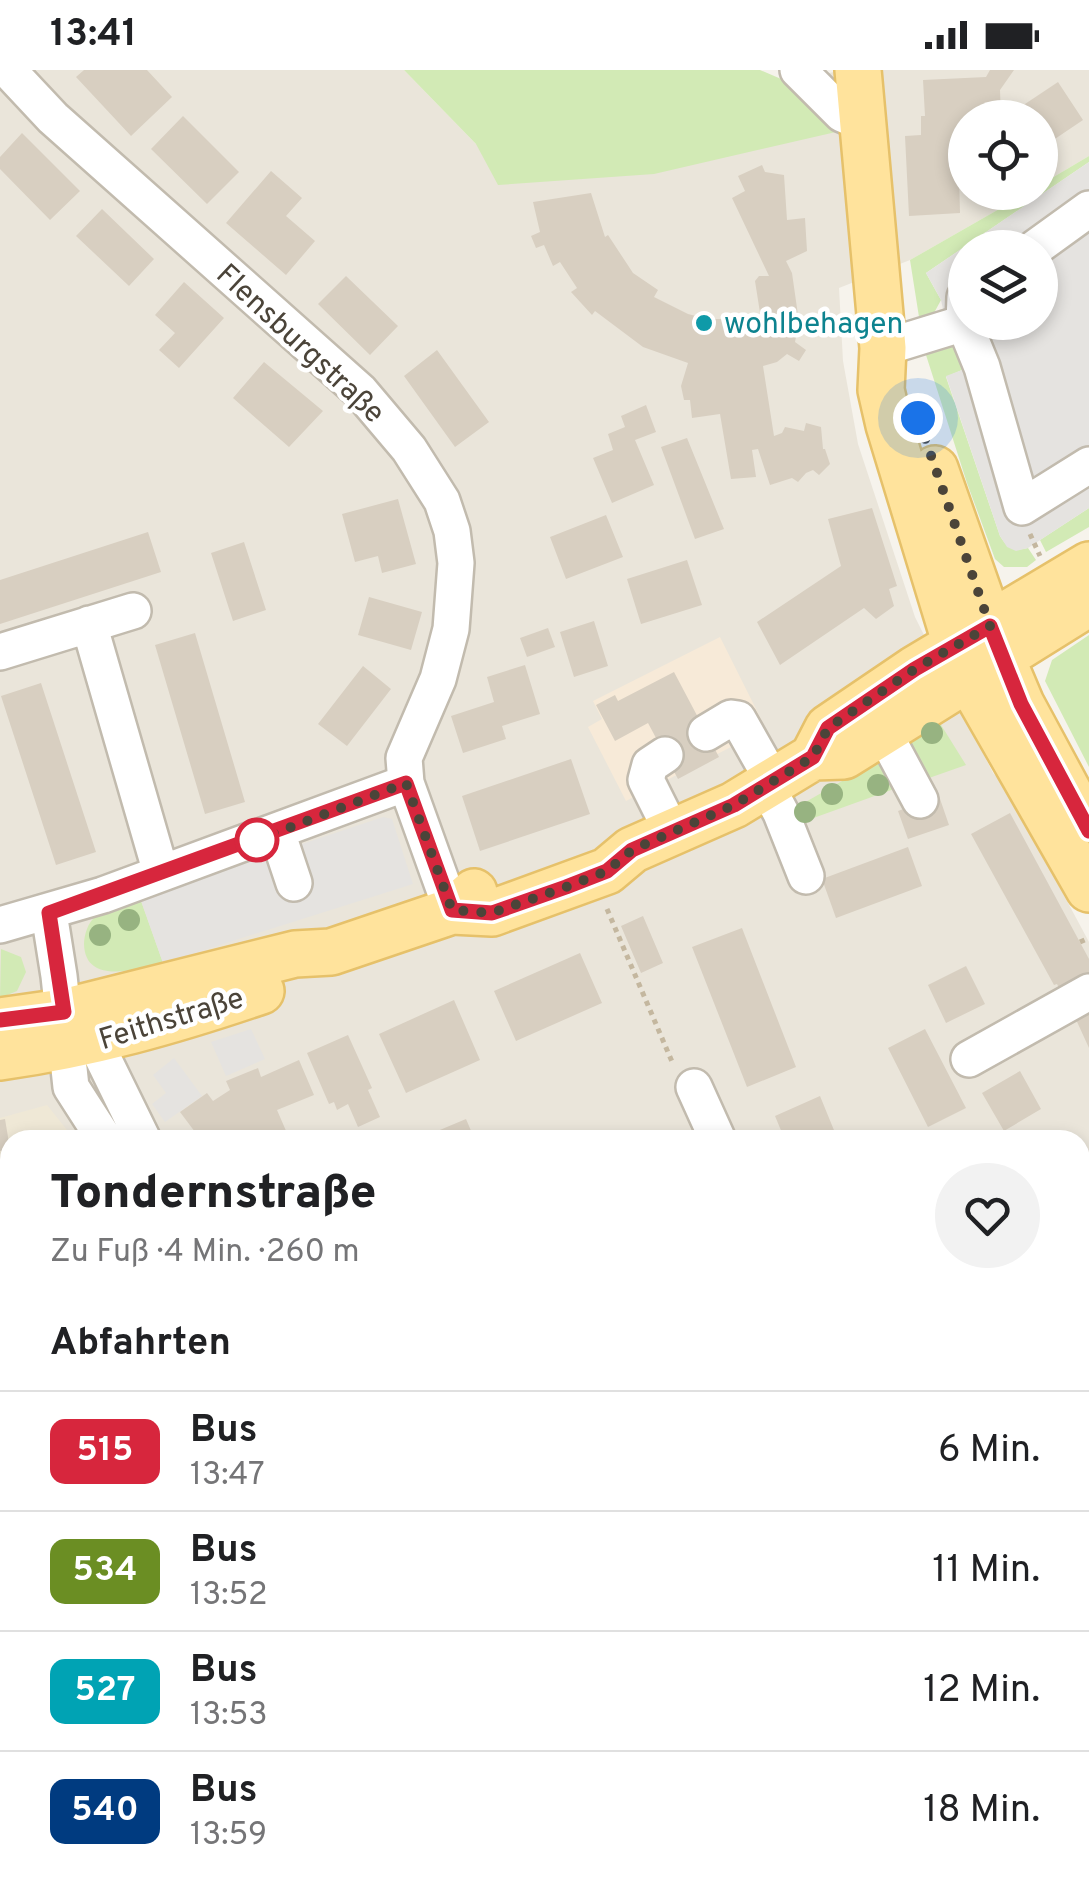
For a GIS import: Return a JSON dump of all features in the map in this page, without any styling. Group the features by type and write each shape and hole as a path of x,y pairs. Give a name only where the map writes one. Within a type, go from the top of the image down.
{"main road":[{"path":"858,70 882,348 881,390 889,425 979,652 1089,889"},
{"name":"Feithstraße","path":"0,1057 75,1034 295,954 331,952 452,910 492,913 607,871 652,841 734,805 813,757 844,756 882,731 1089,565"},
{"name":"Feithstraße","path":"813,757 828,728 915,669 979,652 1089,603"},
{"path":"979,652 1021,704 1089,831"},
{"name":"Feithstraße","path":"0,1020 75,1034"}],"street":[{"name":"Flensburgstraße","path":"8,70 53,118 360,391 409,449 442,501 452,530 456,594 438,679 404,758 406,783 452,910"},
{"path":"798,70 842,114 863,123"},
{"path":"1058,231 1089,209"},
{"path":"882,348 948,317"},
{"path":"973,340 1022,508 1089,465"},
{"path":"0,652 133,611"},
{"path":"89,624 161,873"},
{"path":"706,733 731,718 738,719 770,783 806,876"},
{"path":"882,731 920,800"},
{"path":"652,841 646,780 650,765 665,755"},
{"path":"0,926 49,913 406,783"},
{"path":"277,832 294,883"},
{"path":"49,913 75,1034 70,1087 99,1130"},
{"path":"969,1058 1089,992"},
{"path":"75,1034 137,1130"},
{"path":"694,1087 713,1130"}],"path":[{"path":"602,896 684,1090 694,1087"},
{"path":"1080,942 1089,938"}],"shaded area":[{"path":"0,70 404,70 476,144 844,70 1089,70 1089,156 1058,174 1058,100 948,100 948,210 997,210 962,230 948,230 948,238 910,260 839,288 843,361 858,444 915,617 993,773 1016,806 1089,942 1089,1130 0,1130"},
{"path":"1089,162 1089,508 1028,548 1016,551 1007,547 1000,536 946,376 962,370 959,354 950,340 1058,340 1058,230 989,230 1019,210 1058,210 1058,183"},
{"path":"948,258 948,331 941,300 926,273"},
{"path":"720,637 766,729 626,801 588,727 602,719 593,701"},
{"path":"383,817 392,819 413,884 163,963 140,898"},
{"path":"251,1029 265,1059 226,1076 211,1042"},
{"path":"174,1058 202,1096 165,1122 152,1104 166,1093 153,1075"},
{"path":"47,1105 67,1130 0,1130 0,1118"}],"green space":[{"path":"404,70 760,70 809,91 849,129 654,174 498,185 476,144"},
{"path":"1089,156 1089,162 1058,183 1058,174"},
{"path":"997,210 1019,210 989,230 962,230"},
{"path":"948,238 948,258 926,273 941,300 934,313 919,317 910,260"},
{"path":"951,344 962,370 946,377 1000,536 1011,548 1028,548 1036,560 1027,567 1004,567 995,559 967,483 926,355"},
{"path":"1089,508 1089,527 1046,552 1040,540"},
{"path":"1089,635 1089,767 1045,681 1052,660"},
{"path":"938,720 966,765 929,778 902,740"},
{"path":"882,758 894,789 794,825 790,811"},
{"path":"140,898 163,963 115,971 93,966 84,944 91,922 105,910"},
{"path":"1,949 21,957 26,972 17,991 0,998"}],"building":[{"path":"84,70 147,70 172,97 131,136 76,77"},
{"path":"990,70 1014,70 1000,90 1000,100 948,100 948,210 960,213 909,216 905,136 921,135 921,116 925,116 923,80 986,77"},
{"path":"1058,82 1083,120 1058,137 1058,100 1031,100"},
{"path":"183,116 239,172 207,204 151,149"},
{"path":"22,133 80,191 50,220 0,169 0,157"},
{"name":"wohlbehagen","path":"762,165 765,172 784,175 787,220 805,218 807,251 786,261 792,273 799,322 795,342 806,350 799,361 787,354 763,366 774,436 785,427 804,431 806,423 821,427 823,449 830,464 819,475 813,470 798,482 792,478 770,485 758,449 752,450 756,477 731,479 720,414 692,418 690,400 684,400 681,386 688,363 643,347 595,311 592,315 571,292 577,288 560,262 553,266 544,245 536,248 531,236 540,232 533,202 591,193 605,237 608,235 633,273 658,290 654,297 708,319 761,319 755,281 759,276 769,276 732,198 745,191 738,176"},
{"path":"271,171 302,198 286,216 315,241 286,275 226,223"},
{"path":"102,209 154,259 129,286 76,236"},
{"path":"346,276 398,326 370,355 318,304"},
{"path":"184,282 224,318 179,368 159,350 175,333 155,315"},
{"path":"437,350 489,422 455,447 404,376"},
{"path":"264,362 323,411 289,447 233,398"},
{"path":"646,405 656,432 635,440 654,485 612,503 593,458 613,450 608,434 625,427 621,416"},
{"path":"687,438 724,529 695,539 661,447"},
{"path":"398,499 416,564 382,573 378,556 355,562 342,514"},
{"path":"872,508 897,586 889,589 894,606 876,619 864,608 780,665 757,622 841,566 828,519"},
{"path":"606,515 623,557 566,579 550,537"},
{"path":"148,532 161,572 0,624 0,580"},
{"path":"244,542 266,610 233,621 211,553"},
{"path":"687,560 702,605 641,624 627,579"},
{"path":"369,597 422,612 411,650 358,635"},
{"path":"594,621 608,666 574,677 560,632"},
{"path":"548,628 555,647 527,657 520,638"},
{"path":"195,633 245,802 205,814 155,645"},
{"path":"525,665 540,714 502,726 506,739 463,753 451,716 494,702 487,677"},
{"path":"363,666 391,689 347,746 318,724"},
{"path":"674,672 719,757 678,779 648,723 615,741 596,705 615,695 618,701"},
{"path":"41,683 96,852 56,865 1,696"},
{"path":"571,759 590,814 480,851 462,796"},
{"path":"939,796 949,825 908,839 898,811"},
{"path":"1010,813 1089,959 1089,980 1062,994 971,834"},
{"path":"908,847 922,886 836,918 822,879"},
{"path":"643,916 663,963 641,973 621,926"},
{"path":"742,928 796,1067 747,1087 692,947"},
{"path":"580,953 602,1003 516,1041 494,991"},
{"path":"966,966 985,1004 946,1023 928,985"},
{"path":"454,1000 480,1060 406,1093 379,1034"},
{"path":"1089,1005 1089,1048 1073,1013"},
{"path":"925,1029 966,1108 928,1127 888,1048"},
{"path":"348,1035 372,1088 368,1090 380,1117 358,1127 348,1104 337,1110 334,1102 329,1104 307,1053"},
{"path":"299,1060 314,1095 277,1110 286,1130 194,1130 180,1112 207,1093 213,1101 230,1090 226,1081 258,1068 261,1077"},
{"path":"1020,1071 1041,1109 1003,1130 982,1093"},
{"path":"820,1096 834,1130 781,1130 775,1116"},
{"path":"5,1119 7,1130 0,1130 0,1120"},
{"path":"466,1119 471,1130 440,1130"}],"bus line":[{"name":"515","path":"0,1020 64,1012 49,913 406,783 452,910 492,913 607,871 632,850 734,805 813,757 828,728 915,669 990,626 1021,704 1089,831"}],"place":[{"name":"wohlbehagen","path":"704,323"}],"route":[{"path":"257,840 406,783 452,910 492,913 607,871 632,850 734,805 813,757 828,728 915,669 990,626 918,418"}]}
